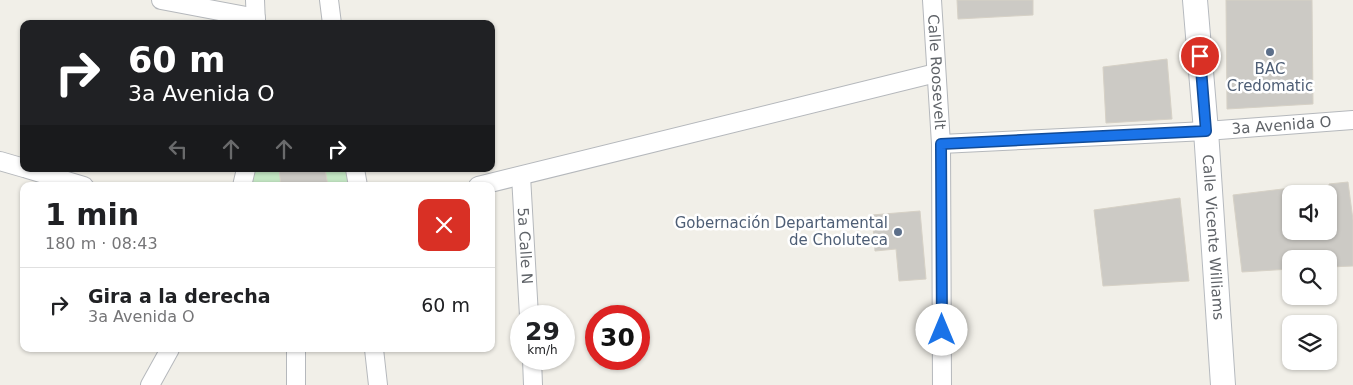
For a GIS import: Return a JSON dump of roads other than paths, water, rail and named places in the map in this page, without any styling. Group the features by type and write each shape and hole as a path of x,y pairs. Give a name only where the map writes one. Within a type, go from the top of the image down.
{"main road":[{"name":"Calle Vicente Williams","path":"1195,0 1223,385"}],"street":[{"path":"161,0 251,20"},
{"path":"255,0 256,20"},
{"path":"329,0 332,20"},
{"name":"Calle Roosevelt","path":"932,0 941,144 942,385"},
{"path":"495,182 936,73"},
{"name":"3a Avenida O","path":"941,144 1206,131 1353,120"},
{"path":"0,161 20,167"},
{"path":"38,172 71,182"},
{"name":"5a Calle N","path":"521,176 529,305"},
{"path":"150,385 168,352"},
{"path":"296,352 296,385"},
{"path":"374,352 378,385"},
{"path":"533,370 534,385"}],"place":[{"name":"BAC Credomatic","path":"1270,52"},
{"name":"Gobernación Departamental de Choluteca","path":"898,232"}]}
